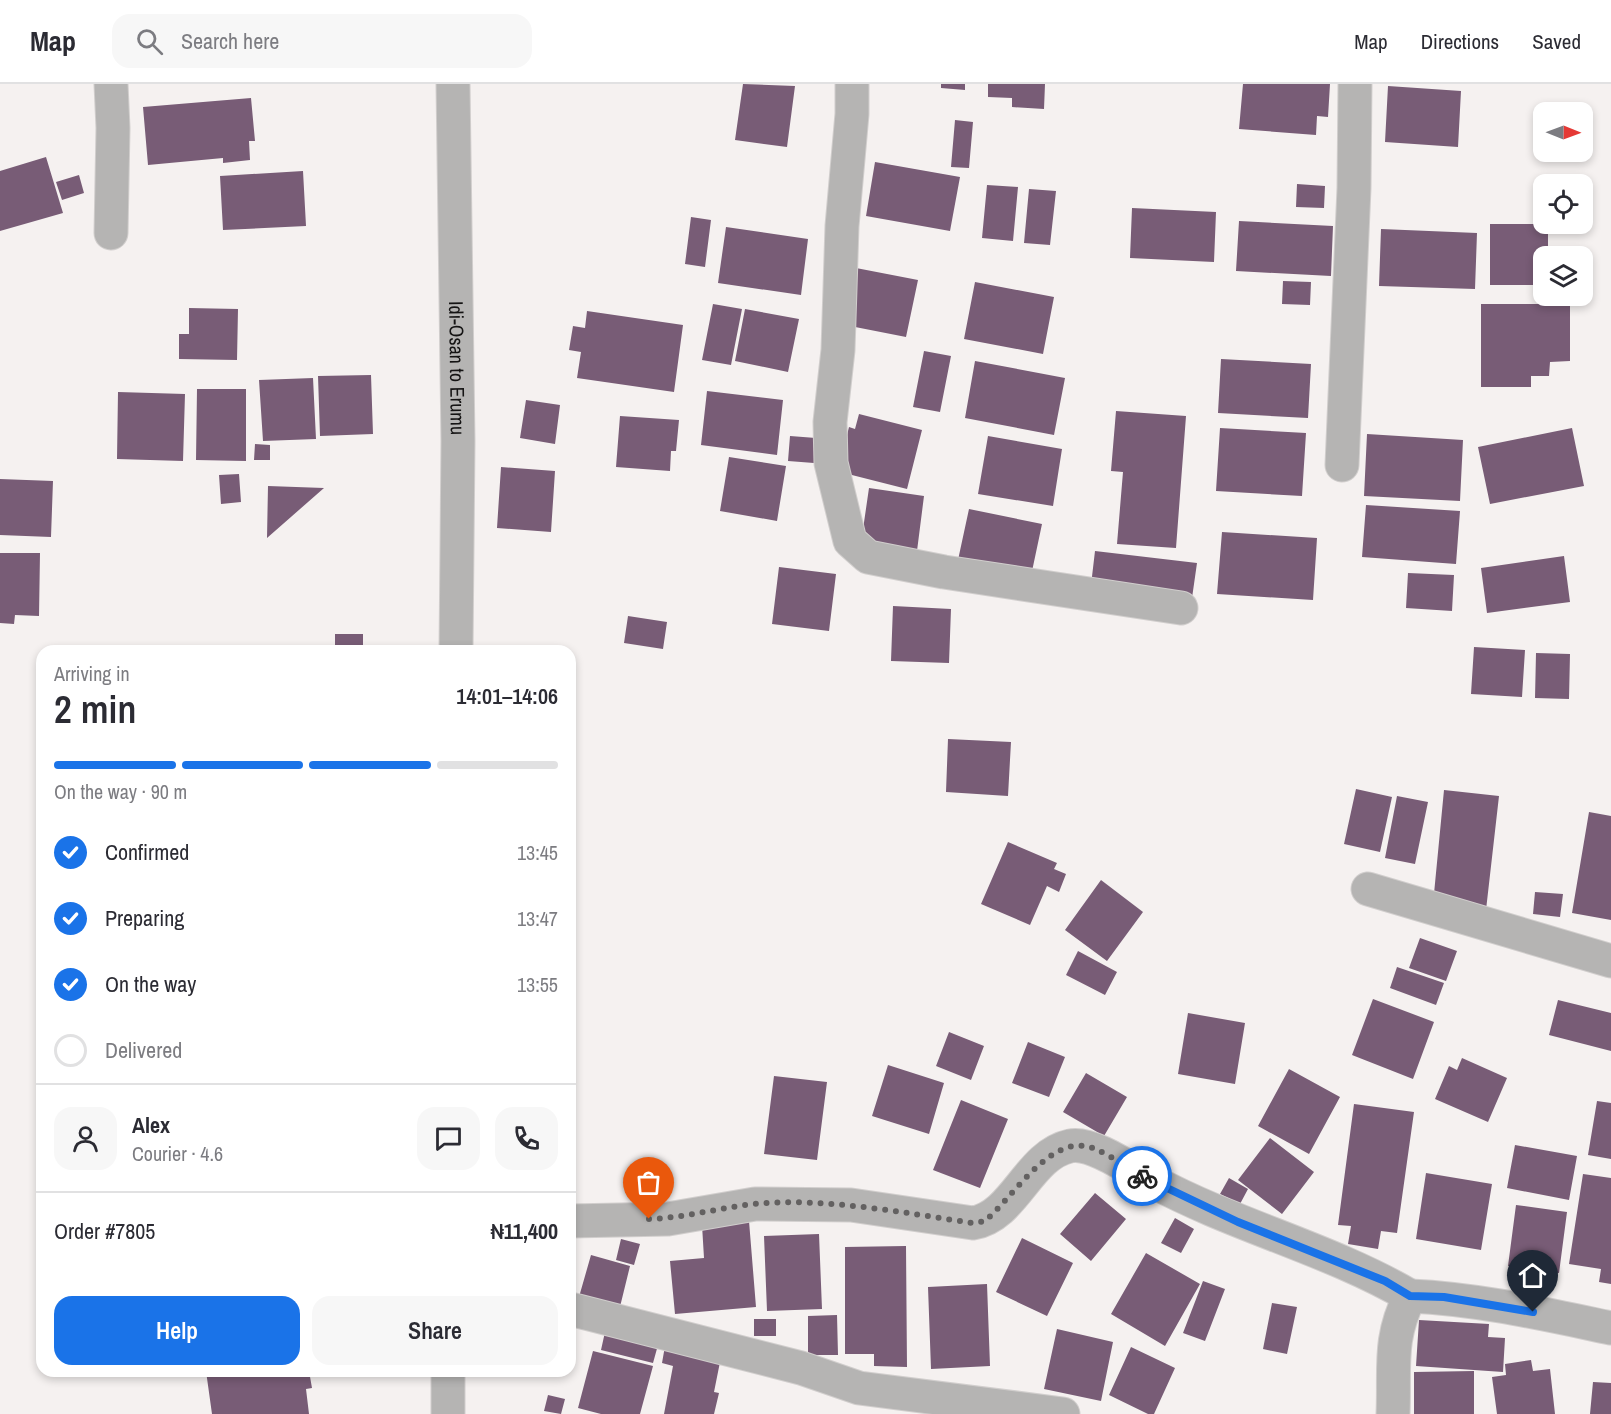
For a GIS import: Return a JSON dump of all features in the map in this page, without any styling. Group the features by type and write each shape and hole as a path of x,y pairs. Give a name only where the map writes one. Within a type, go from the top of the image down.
{"street":[{"path":"111,84 113,128 111,233"},
{"name":"Idi-Osan to Erumu","path":"453,84 458,441 456,645"},
{"path":"852,84 852,114 842,226 838,350 830,422 831,463 850,541 868,557 944,572 1181,608"},
{"path":"1342,465 1354,188 1355,84"},
{"path":"1368,889 1611,961"},
{"path":"576,1221 668,1219 755,1204 851,1205 973,1223 985,1221 1052,1152 1071,1146 1087,1146 1166,1189 1227,1218 1385,1281 1410,1296 1444,1297 1514,1308 1611,1328"},
{"path":"1394,1414 1392,1363 1398,1319 1410,1296"},
{"path":"576,1311 801,1368 859,1388 1063,1414"},
{"path":"448,1377 448,1414"}],"building":[{"path":"743,84 795,86 787,147 735,140"},
{"path":"941,84 965,84 965,90 941,88"},
{"path":"988,84 1045,84 1044,109 1012,107 1012,98 988,97"},
{"path":"1243,84 1330,84 1328,117 1317,116 1316,135 1239,129"},
{"path":"1388,86 1461,91 1458,147 1385,142"},
{"path":"251,98 255,141 249,141 250,160 223,163 223,158 148,165 143,107"},
{"path":"955,120 973,122 969,168 951,167"},
{"path":"46,157 63,213 0,231 0,171"},
{"path":"875,162 960,177 950,231 866,216"},
{"path":"303,171 306,226 223,230 220,176"},
{"path":"79,175 84,193 62,200 56,182"},
{"path":"1297,184 1325,186 1324,208 1296,207"},
{"path":"987,185 1018,187 1013,241 982,238"},
{"path":"1029,189 1056,191 1050,245 1024,243"},
{"path":"1132,208 1216,212 1214,262 1130,258"},
{"path":"691,217 711,220 705,267 685,264"},
{"path":"1239,221 1333,226 1331,276 1236,271"},
{"path":"1490,224 1533,224 1533,234 1548,234 1548,246 1533,246 1533,285 1490,285"},
{"path":"726,227 808,239 801,295 718,283"},
{"path":"1381,229 1477,233 1475,289 1379,286"},
{"path":"856,268 918,280 906,337 845,325"},
{"path":"1283,281 1311,282 1310,305 1282,304"},
{"path":"975,282 1054,297 1043,354 964,339"},
{"path":"713,304 742,309 731,365 702,360"},
{"path":"1481,304 1570,306 1570,361 1550,362 1549,376 1531,376 1531,387 1481,387"},
{"path":"189,308 238,309 237,360 179,359 179,334 189,334"},
{"path":"745,309 799,319 788,372 735,361"},
{"path":"587,311 683,325 674,392 577,378 581,352 569,350 573,326 585,328"},
{"path":"924,351 951,356 940,412 913,407"},
{"path":"1221,359 1311,364 1308,418 1218,413"},
{"path":"975,361 1065,378 1054,435 965,418"},
{"path":"371,375 373,434 320,436 318,376"},
{"path":"313,378 316,439 263,441 259,380"},
{"path":"197,389 246,389 246,461 196,460"},
{"path":"707,391 783,400 777,455 701,445"},
{"path":"118,392 185,394 183,461 117,459"},
{"path":"526,400 560,405 555,444 520,438"},
{"path":"1116,411 1186,416 1176,548 1117,544 1123,472 1111,471"},
{"path":"859,414 922,430 907,489 844,473 848,457 842,455 849,427 855,429"},
{"path":"620,416 679,420 676,451 671,451 670,471 616,467"},
{"path":"1220,428 1306,433 1302,496 1216,491"},
{"path":"1572,428 1584,486 1490,504 1478,447"},
{"path":"1367,434 1463,440 1460,501 1364,496"},
{"path":"790,436 816,438 814,463 788,461"},
{"path":"988,436 1062,449 1053,506 978,494"},
{"path":"255,444 270,445 270,460 254,460"},
{"path":"729,457 786,466 777,521 720,511"},
{"path":"501,467 555,471 551,532 497,528"},
{"path":"239,474 241,502 221,504 219,475"},
{"path":"0,479 53,481 51,537 0,535"},
{"path":"268,486 324,488 267,538"},
{"path":"869,488 924,496 917,551 861,543"},
{"path":"1366,505 1460,511 1456,564 1362,557"},
{"path":"969,509 1042,524 1031,576 958,560"},
{"path":"1222,532 1317,538 1313,600 1217,594"},
{"path":"1095,551 1197,563 1192,598 1091,585"},
{"path":"0,553 40,553 39,616 15,615 14,624 0,623"},
{"path":"1564,556 1570,602 1487,613 1481,568"},
{"path":"779,567 836,574 829,631 772,624"},
{"path":"1408,573 1454,575 1452,611 1406,608"},
{"path":"893,606 951,609 949,663 891,661"},
{"path":"628,616 667,622 663,649 624,643"},
{"path":"335,634 363,634 363,645 335,645"},
{"path":"1474,647 1525,650 1522,697 1471,694"},
{"path":"1536,653 1570,654 1569,699 1535,698"},
{"path":"948,739 1011,742 1008,796 946,792"},
{"path":"1356,789 1392,797 1380,852 1344,844"},
{"path":"1444,790 1499,796 1486,910 1433,904"},
{"path":"1397,796 1428,802 1415,864 1385,858"},
{"path":"1589,812 1611,816 1611,920 1572,913"},
{"path":"1008,842 1057,863 1054,869 1066,874 1059,892 1047,886 1030,925 981,904"},
{"path":"1101,880 1143,912 1107,961 1065,930"},
{"path":"1535,892 1563,894 1560,917 1533,914"},
{"path":"1420,938 1457,951 1446,981 1409,968"},
{"path":"1078,951 1117,972 1105,995 1066,975"},
{"path":"1397,967 1444,983 1436,1005 1390,988"},
{"path":"1373,999 1434,1022 1413,1079 1352,1055"},
{"path":"1558,1000 1611,1013 1611,1051 1549,1035"},
{"path":"1188,1013 1245,1023 1235,1084 1178,1074"},
{"path":"949,1032 984,1046 971,1080 936,1066"},
{"path":"1028,1042 1065,1057 1049,1097 1012,1083"},
{"path":"1462,1058 1507,1078 1488,1122 1435,1099 1449,1066 1457,1070"},
{"path":"888,1065 944,1083 929,1134 872,1116"},
{"path":"1289,1069 1340,1097 1309,1154 1258,1126"},
{"path":"1086,1073 1127,1097 1104,1136 1063,1112"},
{"path":"774,1076 827,1082 817,1160 764,1154"},
{"path":"961,1100 1008,1119 980,1188 933,1170"},
{"path":"1597,1101 1611,1103 1611,1159 1588,1155"},
{"path":"1354,1104 1414,1112 1397,1233 1381,1231 1378,1249 1348,1244 1351,1226 1338,1225"},
{"path":"1270,1138 1314,1172 1282,1214 1238,1180"},
{"path":"1515,1145 1577,1156 1569,1200 1507,1188"},
{"path":"1426,1173 1492,1184 1481,1250 1416,1239"},
{"path":"1583,1174 1611,1178 1611,1284 1599,1282 1601,1269 1569,1264"},
{"path":"1229,1178 1248,1189 1240,1204 1220,1194"},
{"path":"1095,1193 1126,1219 1091,1261 1060,1234"},
{"path":"1516,1205 1567,1212 1559,1273 1508,1266"},
{"path":"1175,1218 1194,1229 1181,1253 1161,1243"},
{"path":"749,1221 756,1307 675,1314 670,1261 704,1258 702,1225"},
{"path":"819,1234 822,1309 767,1311 764,1236"},
{"path":"1022,1238 1073,1263 1047,1316 996,1292"},
{"path":"621,1239 640,1244 634,1265 616,1260"},
{"path":"906,1246 907,1367 874,1366 874,1354 845,1354 845,1247"},
{"path":"1146,1253 1200,1284 1165,1346 1111,1314"},
{"path":"591,1255 630,1266 618,1315 577,1304"},
{"path":"1203,1281 1225,1289 1205,1341 1183,1333"},
{"path":"987,1284 990,1366 931,1369 928,1287"},
{"path":"1272,1303 1297,1307 1287,1354 1263,1349"},
{"path":"837,1315 838,1355 808,1355 808,1316"},
{"path":"754,1319 776,1319 776,1336 754,1336"},
{"path":"1419,1320 1489,1324 1488,1337 1505,1338 1503,1372 1416,1366"},
{"path":"1057,1329 1113,1342 1101,1401 1044,1389"},
{"path":"605,1332 658,1345 653,1363 601,1350"},
{"path":"665,1346 721,1357 714,1392 719,1393 714,1414 664,1414 673,1366 662,1363"},
{"path":"1131,1347 1175,1368 1154,1414 1148,1414 1109,1395"},
{"path":"593,1351 653,1366 640,1414 601,1414 578,1408"},
{"path":"1531,1360 1533,1371 1550,1369 1555,1414 1497,1414 1492,1377 1506,1375 1505,1364"},
{"path":"1474,1371 1474,1414 1414,1414 1414,1372"},
{"path":"207,1377 310,1377 312,1388 306,1389 309,1414 212,1414"},
{"path":"1593,1382 1611,1383 1611,1414 1590,1414"},
{"path":"548,1395 565,1399 561,1414 544,1411"}],"way so far":[{"path":"649,1219 668,1219 755,1204 851,1205 973,1223 985,1221 1052,1152 1071,1146 1087,1146 1142,1176"}],"route":[{"path":"1142,1176 1238,1222 1385,1281 1410,1296 1444,1297 1533,1312"}]}
